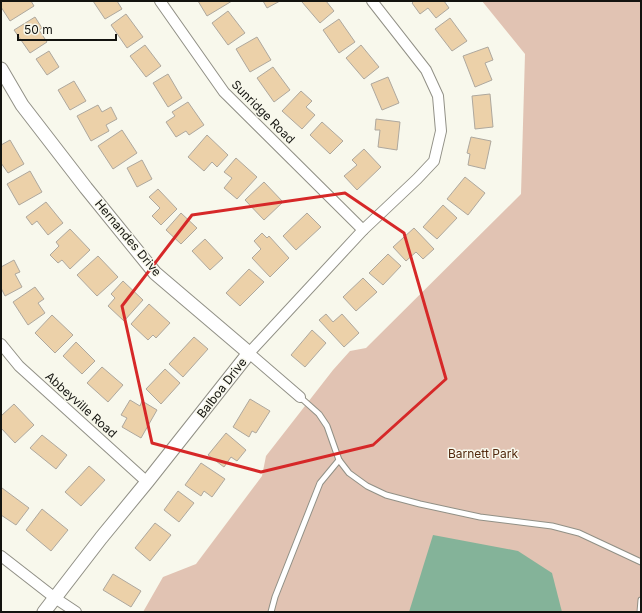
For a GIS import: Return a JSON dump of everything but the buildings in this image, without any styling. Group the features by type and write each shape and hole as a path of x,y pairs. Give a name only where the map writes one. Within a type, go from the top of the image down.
{"street":[{"name":"Sunridge Road","path":"160,1 224,92 363,230"},
{"name":"Balboa Drive","path":"44,612 101,538 249,353 363,230 434,161 441,132 438,96 426,70 372,1"},
{"name":"Hernandes Drive","path":"1,69 22,105 86,188 155,273 300,397"},
{"name":"Abbeyville Road","path":"1,344 19,366 147,482"},
{"path":"1,556 55,598 76,612"}],"lane":[{"path":"300,397 319,414 327,426 339,460 349,473 367,486 386,495 480,518 552,526 579,534 641,562"},
{"path":"271,612 275,597 320,483 339,460"},
{"path":"640,612 641,600"}],"highlighted area":[{"path":"345,193 404,233 446,379 373,445 261,472 152,443 122,306 192,215"}],"green space":[{"name":"Barnett Park","path":"482,1 641,1 641,612 143,612 163,577 196,564 262,476 266,456 333,370 350,351 366,348 521,194 525,54"}],"shaded area":[{"path":"433,535 518,551 552,573 562,612 409,612"}]}
